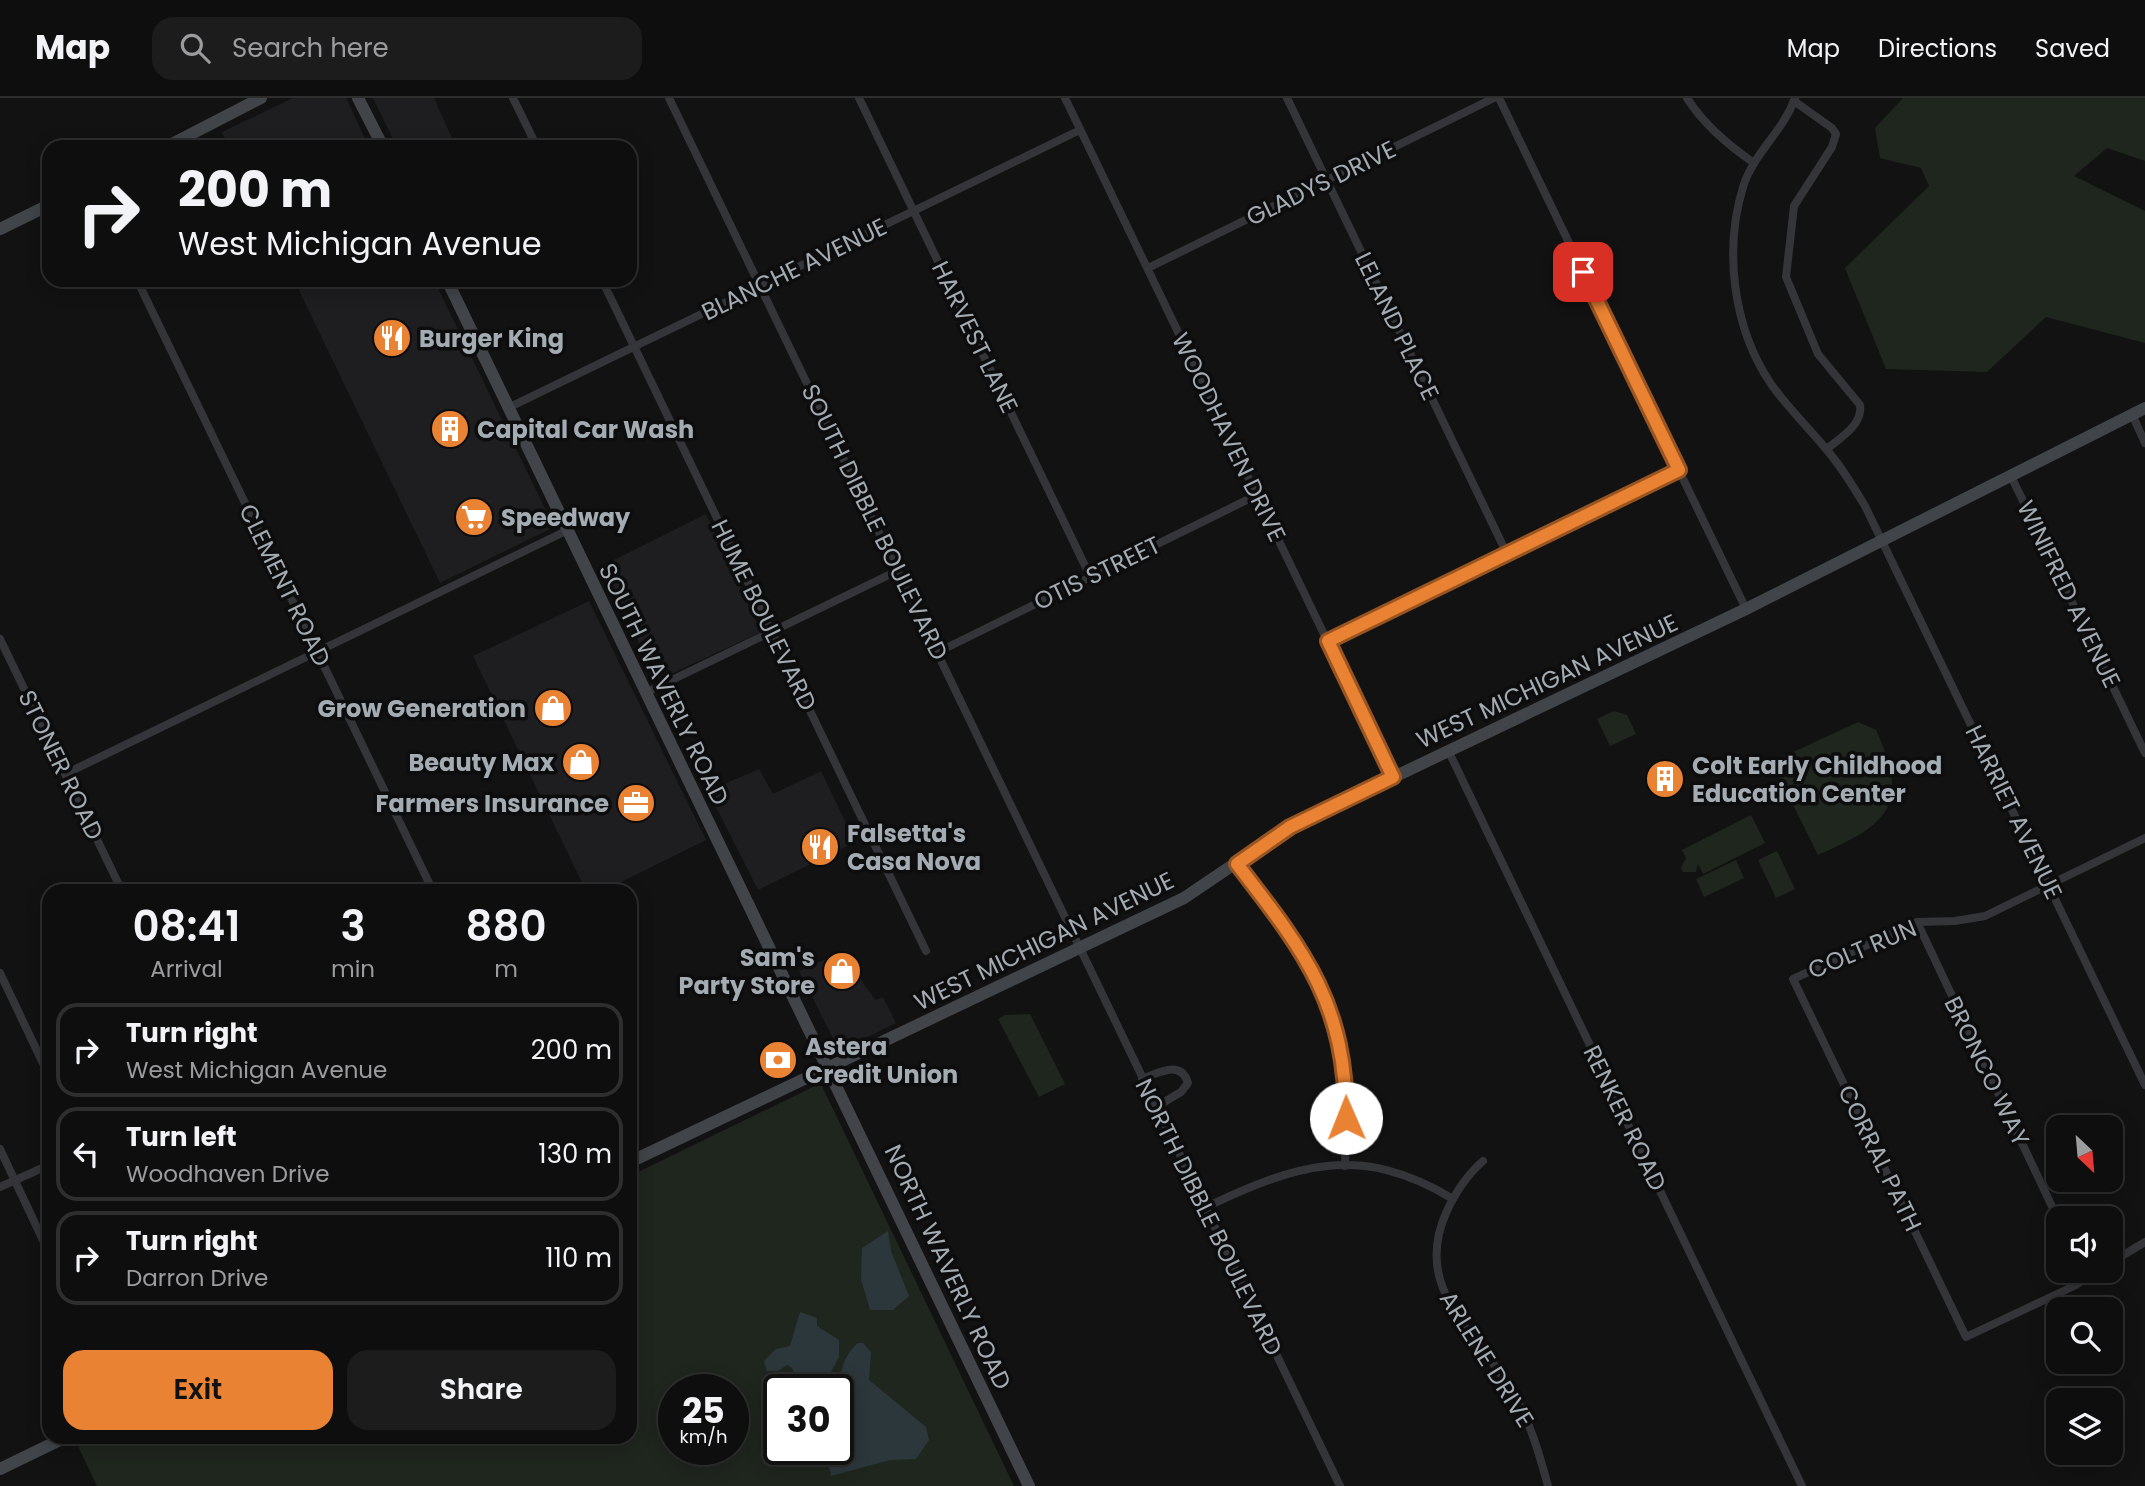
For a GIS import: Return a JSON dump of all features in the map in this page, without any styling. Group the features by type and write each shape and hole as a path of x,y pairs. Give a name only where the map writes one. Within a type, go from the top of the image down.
{"street":[{"path":"180,140 261,98"},
{"path":"358,98 379,140"},
{"path":"513,98 534,140"},
{"name":"SOUTH DIBBLE BOULEVARD","path":"669,98 1081,947"},
{"name":"HARVEST LANE","path":"859,98 1090,576"},
{"name":"WOODHAVEN DRIVE","path":"1065,98 1393,777"},
{"name":"LELAND PLACE","path":"1287,98 1507,554"},
{"name":"GLADYS DRIVE","path":"1148,268 1494,98"},
{"path":"1499,98 1746,608"},
{"path":"1687,98 1699,116 1725,142 1754,163"},
{"path":"1795,99 1836,134 1832,147 1794,206 1786,277 1818,354 1860,405 1854,426 1827,449"},
{"name":"HARRIET AVENUE","path":"1795,99 1787,119 1754,163 1744,183 1734,243 1737,293 1745,327 1771,383 1847,476 1883,538 2145,1085"},
{"name":"BLANCHE AVENUE","path":"508,408 1080,130"},
{"path":"0,229 42,208"},
{"name":"CLEMENT ROAD","path":"140,287 430,884"},
{"name":"SOUTH WAVERLY ROAD","path":"450,287 566,531 828,1067"},
{"name":"HUME BOULEVARD","path":"604,287 926,951"},
{"name":"WEST MICHIGAN AVENUE","path":"637,1159 1184,898 1290,827 1746,608 2145,408"},
{"path":"2132,414 2145,443"},
{"path":"1328,641 1679,470"},
{"name":"WINIFRED AVENUE","path":"2010,474 2145,752"},
{"name":"OTIS STREET","path":"938,652 1257,495"},
{"path":"65,774 566,531"},
{"path":"646,692 897,571"},
{"name":"STONER ROAD","path":"0,639 119,884"},
{"name":"RENKER ROAD","path":"1448,750 1802,1486"},
{"name":"COLT RUN","path":"1793,979 1917,922 1978,918 2145,838"},
{"path":"1237,864 1306,959 1329,1002 1343,1062 1345,1166"},
{"name":"BRONCO WAY","path":"1917,922 2052,1206"},
{"name":"NORTH DIBBLE BOULEVARD","path":"1081,947 1203,1208 1340,1486"},
{"path":"0,973 42,1061"},
{"name":"CORRAL PATH","path":"1793,979 1966,1338 2070,1283"},
{"name":"NORTH WAVERLY ROAD","path":"828,1067 1029,1486"},
{"path":"1142,1079 1174,1068 1181,1070 1187,1078 1188,1083 1181,1093 1156,1107"},
{"path":"0,1149 42,1239"},
{"name":"ARLENE DRIVE","path":"1483,1161 1453,1199 1440,1226 1436,1246 1438,1277 1457,1315 1513,1392 1534,1435 1548,1486"},
{"path":"1203,1208 1290,1171 1345,1166 1406,1175 1453,1199"},
{"path":"0,1187 42,1168"},
{"path":"2123,1255 2145,1242"},
{"path":"0,1469 52,1444"}],"shaded area":[{"path":"293,98 346,98 366,140 226,140 222,132"},
{"path":"373,98 434,98 453,140 394,140"},
{"path":"1903,98 2145,98 2145,161 2107,148 2074,176 2145,211 2145,343 2046,317 1987,372 1886,369 1845,268 1929,186 1921,168 1880,158 1875,128"},
{"path":"297,287 437,287 554,527 440,583"},
{"path":"706,514 761,632 658,680 600,567"},
{"path":"589,601 706,840 617,884 583,884 473,656"},
{"path":"1614,711 1627,715 1636,734 1610,746 1597,719"},
{"path":"1858,722 1876,730 1892,777 1891,795 1886,809 1876,822 1862,833 1818,855 1775,769 1778,759"},
{"path":"759,769 773,794 821,771 855,842 758,890 708,791"},
{"path":"1751,815 1765,843 1703,874 1698,864 1696,872 1683,872 1681,868 1686,858 1682,850"},
{"path":"1777,851 1795,889 1776,898 1758,860"},
{"path":"1736,860 1744,878 1704,897 1696,879"},
{"path":"846,950 865,986 876,1000 883,997 896,1023 843,1049 837,1046 799,971"},
{"path":"1030,1014 1065,1084 1039,1097 998,1019 1005,1015"},
{"path":"815,1086 822,1086 1014,1486 97,1486 77,1444 637,1444 637,1173"},
{"path":"888,1231 891,1251 909,1296 893,1310 870,1310 861,1279 862,1248"},
{"path":"800,1312 817,1318 817,1326 839,1340 839,1357 830,1374 794,1374 787,1365 778,1371 767,1371 764,1361 776,1349 790,1346"},
{"path":"858,1343 863,1343 871,1352 869,1380 926,1427 929,1440 916,1459 890,1460 831,1476 829,1465 854,1465 854,1374 841,1374 849,1352"}],"place":[{"name":"Burger King","path":"392,338"},
{"name":"Capital Car Wash","path":"450,429"},
{"name":"Speedway","path":"474,517"},
{"name":"Grow Generation","path":"553,708"},
{"name":"Beauty Max","path":"581,762"},
{"name":"Colt Early Childhood Education Center","path":"1665,779"},
{"name":"Farmers Insurance","path":"636,803"},
{"name":"Falsetta's Casa Nova","path":"820,847"},
{"name":"Sam's Party Store","path":"842,971"},
{"name":"Astera Credit Union","path":"778,1060"}],"route":[{"path":"1346,1118 1343,1062 1339,1035 1329,1002 1306,959 1237,864 1290,827 1393,777 1328,641 1679,470 1583,272"}]}
